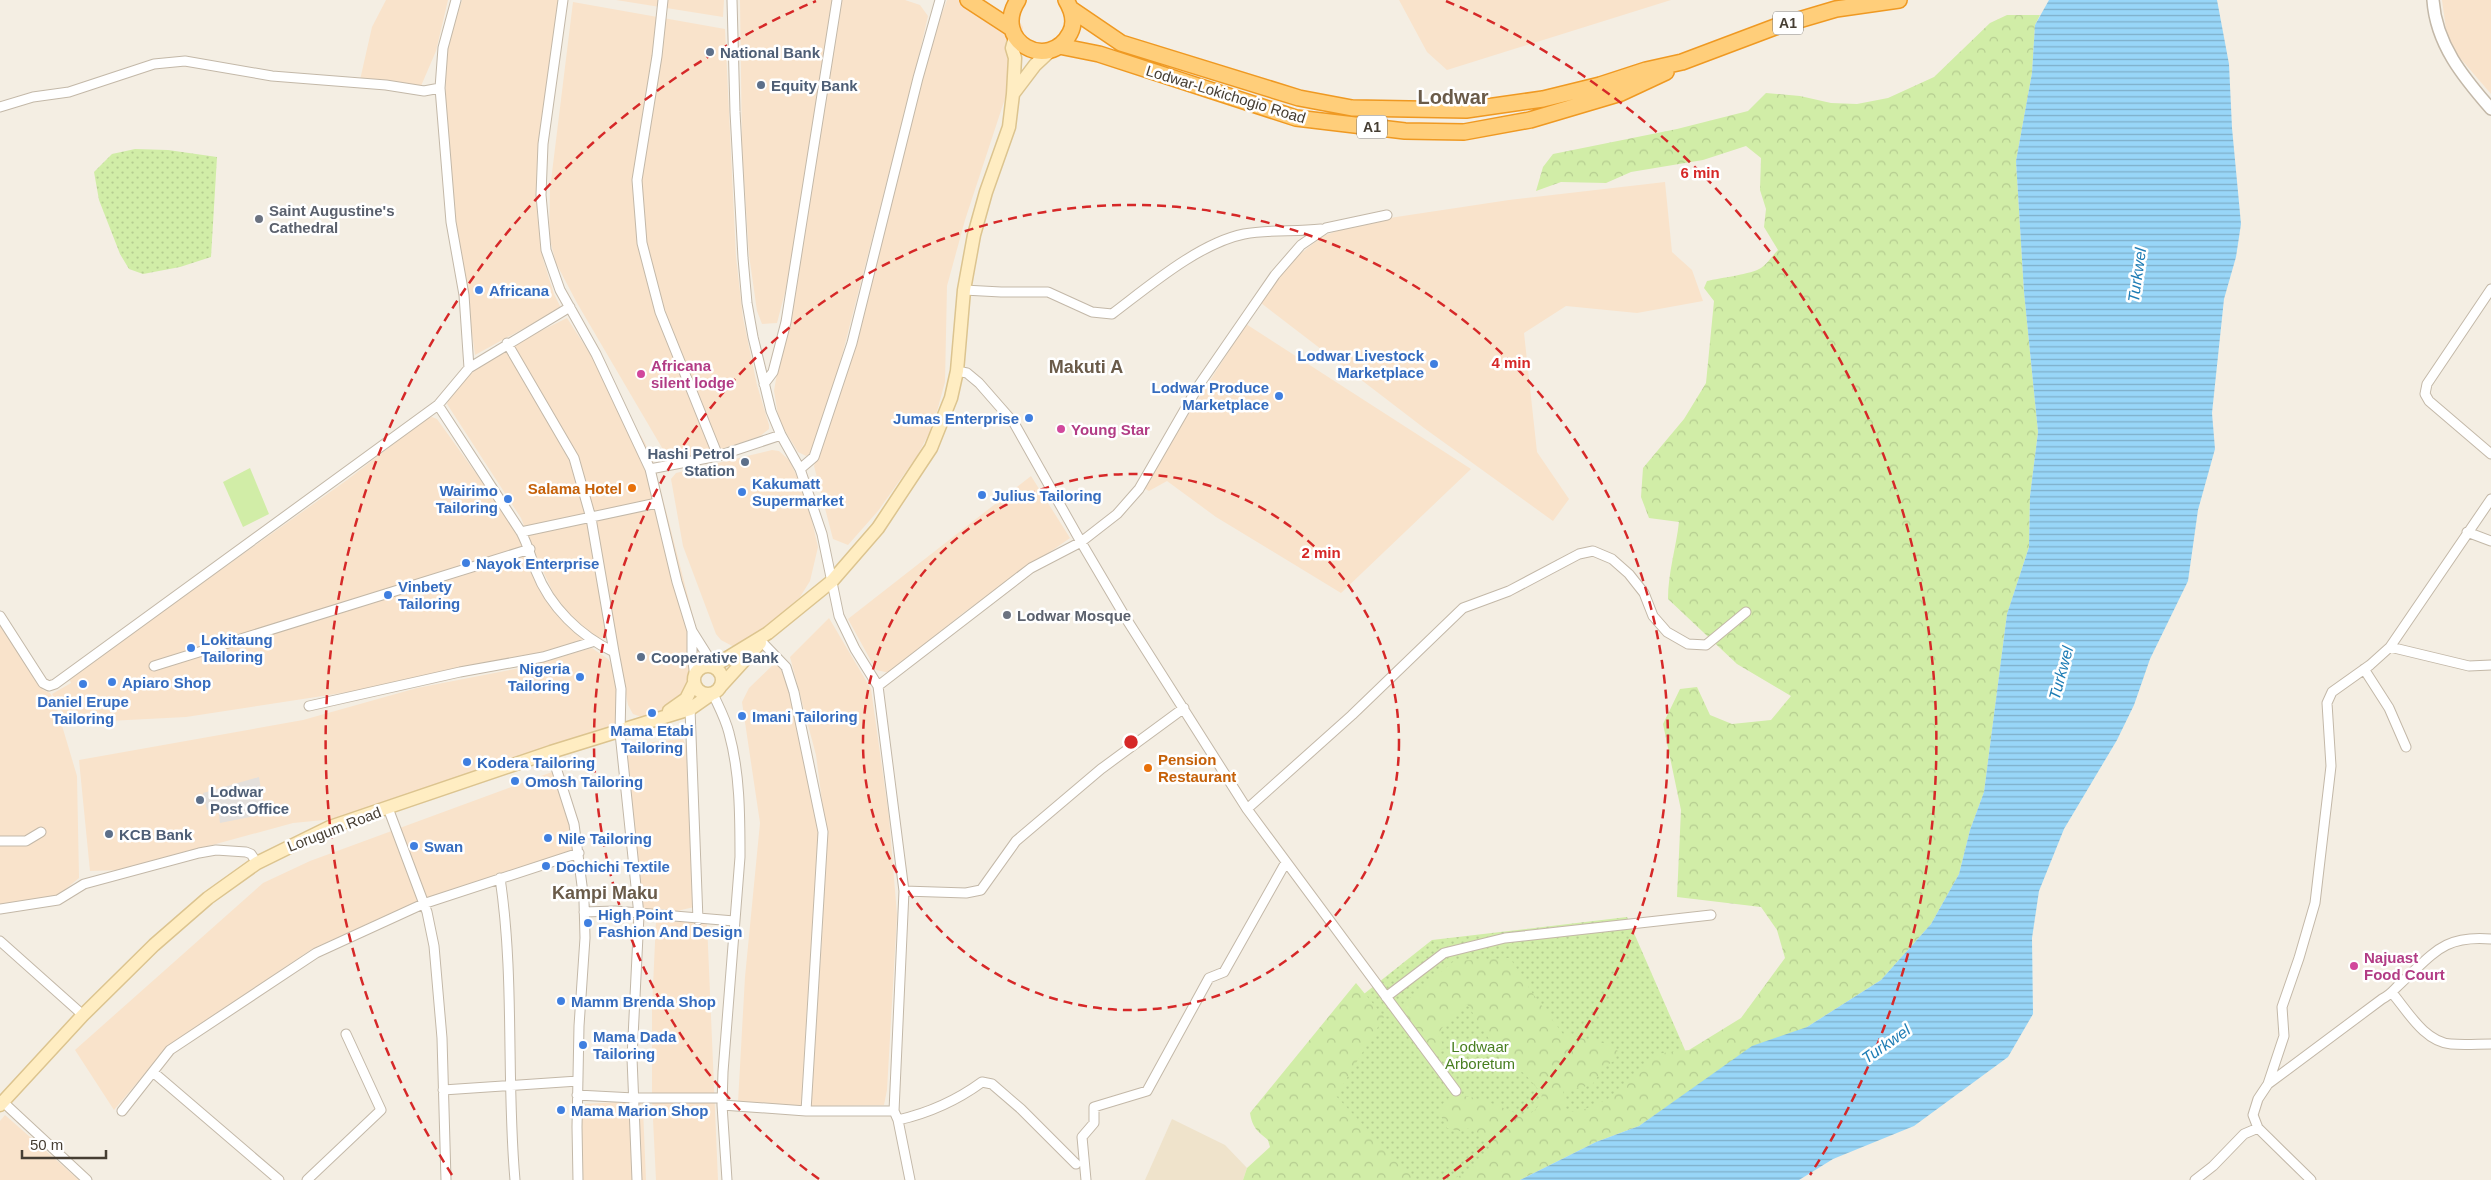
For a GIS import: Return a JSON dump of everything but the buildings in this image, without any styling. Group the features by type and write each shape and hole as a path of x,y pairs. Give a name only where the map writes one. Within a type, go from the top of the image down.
{"highway":[{"name":"A1","path":"968,0 1013,32 1030,50 1055,48 1071,30 1073,20 1067,2"},
{"path":"1013,32 1010,18 1018,0"},
{"name":"A1","path":"1682,62 1784,24 1836,10 1898,0"},
{"name":"Lodwar-Lokichogio Road","path":"1067,2 1121,43 1299,98 1352,108 1466,110 1543,99 1682,62"},
{"name":"Lodwar-Lokichogio Road","path":"1055,48 1099,54 1296,118 1405,131 1464,132 1530,120 1621,93 1668,71 1682,62"}],"main road":[{"path":"663,716 690,709 714,692 764,637 832,581 878,528 925,459 945,419 957,371 964,290 974,235 986,192 1009,127 1014,94 1015,58 1012,48 1013,32"},
{"path":"1014,94 1035,65 1055,48"},
{"path":"663,716 686,699 694,680 704,667 714,666 764,637"},
{"path":"714,666 721,675 714,692"},
{"path":"694,680 695,688 700,693 714,692"},
{"name":"Lorugum Road","path":"1,1104 84,1015 179,922 257,863 307,837 551,752 620,732 663,716"}],"street":[{"path":"456,0 443,48 440,88 451,222 464,296 469,368"},
{"path":"563,0 543,144 541,195 549,263 570,307 596,354 650,469 657,503 692,631 694,680"},
{"path":"663,0 657,56 637,180 642,243 660,312 718,456"},
{"path":"732,0 735,112 746,294 764,384 781,435 800,469 822,534 839,616 855,649 878,686 904,891 894,1111 898,1120 910,1180"},
{"path":"764,384 773,372 786,322 837,0"},
{"path":"800,469 814,458 852,342 918,78 940,0"},
{"path":"2433,0 2434,17 2444,44 2455,64 2491,108"},
{"path":"0,107 33,96 69,92 154,64 185,61 272,76 386,85 424,91 440,88"},
{"path":"964,290 1048,292 1092,312 1112,314 1174,267 1212,246 1242,234 1326,228 1387,215"},
{"path":"878,686 1031,568 1080,542 1117,514 1138,489 1199,386 1275,275 1301,245 1311,236 1326,228"},
{"path":"2491,289 2427,384 2425,394 2429,401 2491,454"},
{"path":"0,616 43,682 49,686 55,684 438,405 469,368 570,307"},
{"path":"508,343 574,458 591,518 621,688 620,732 640,915 632,1058 637,1180"},
{"path":"957,371 968,373 979,383 1014,423 1080,542 1247,809 1456,1091"},
{"path":"438,405 521,532 530,549 535,570 557,608 592,642 614,652"},
{"path":"650,469 718,456 781,435"},
{"path":"2311,1180 2258,1128 2253,1115 2258,1099 2268,1084 2284,1036 2282,1007 2308,930 2319,880 2331,766 2327,703 2332,692 2364,670 2390,647 2491,499"},
{"path":"521,532 657,503"},
{"path":"2468,532 2491,541"},
{"path":"154,666 530,549"},
{"path":"1247,809 1352,715 1462,608 1509,591 1579,554 1592,551 1612,559 1629,574 1644,593 1653,616 1660,625 1667,632 1688,644 1706,645 1746,612"},
{"path":"692,631 714,666"},
{"path":"764,637 786,667 794,692 823,832 806,1111"},
{"path":"309,706 460,672 543,658 592,642"},
{"path":"2390,647 2469,666 2491,665"},
{"path":"2364,670 2389,708 2406,747"},
{"path":"714,692 729,733 738,796 740,856 722,1102 728,1180"},
{"path":"904,891 966,893 981,890 1016,841 1028,829 1101,769 1184,708"},
{"path":"690,709 698,920"},
{"path":"551,752 574,824 579,853 584,912 577,1095 578,1180"},
{"path":"388,808 427,912 434,946 442,1038 446,1180"},
{"path":"0,841 26,841 42,832"},
{"path":"0,909 58,900 84,884 207,851 246,852 251,854 257,863"},
{"path":"122,1111 170,1050 316,953 423,904 579,853"},
{"path":"1086,1180 1082,1137 1094,1123 1094,1107 1147,1091 1209,978 1224,972 1286,862"},
{"path":"500,878 506,944 515,1180"},
{"path":"584,912 615,912 734,922"},
{"path":"1386,997 1444,954 1505,938 1711,916"},
{"path":"2268,1084 2382,999 2393,994 2398,986 2442,948 2456,940 2471,938 2491,939"},
{"path":"0,941 84,1015"},
{"path":"2393,994 2420,1028 2441,1041 2450,1044 2491,1044"},
{"path":"307,1180 381,1110 346,1034"},
{"path":"153,1072 279,1180"},
{"path":"443,1090 578,1081"},
{"path":"898,1120 924,1114 966,1094 982,1082 992,1084 1021,1109 1076,1164"},
{"path":"577,1095 722,1102 806,1111 894,1111"},
{"path":"1,1104 87,1180"},
{"path":"2195,1180 2213,1166 2244,1134 2258,1128"}],"shaded area":[{"path":"386,0 448,0 436,51 421,86 360,80 372,27"},
{"path":"462,0 559,0 545,113 537,213 543,259 554,294 561,308 475,355 453,199 445,106 447,46"},
{"path":"616,0 724,0 723,17"},
{"path":"740,0 834,0 794,258 777,323 762,324 757,311 749,255 742,148"},
{"path":"840,0 905,0 920,5 928,16 836,379 811,455 806,456 798,452 779,421 774,391"},
{"path":"947,0 963,0 1017,18 1023,27 1021,50 965,220 947,286 945,382 933,426 917,456 878,511 848,545 833,539 814,466 850,364 921,81 933,37"},
{"path":"1399,0 1671,0 1447,70 1427,52"},
{"path":"2442,0 2491,0 2491,94 2448,44"},
{"path":"573,2 725,29 736,257 743,318 757,385 769,425 769,429 760,436 710,453 678,459 668,458 577,303 556,263 549,236 550,189"},
{"name":"Lodwar Livestock Marketplace","path":"1665,182 1672,252 1692,270 1703,301 1637,313 1566,306 1524,333 1537,452 1569,499 1553,521 1424,428 1261,303 1286,265 1323,236 1363,222 1509,200"},
{"path":"567,318 620,400 645,443 654,464 697,632 701,676 694,699 644,718 633,714 628,705 612,620 575,452 512,345"},
{"name":"Lodwar Produce Marketplace","path":"1246,324 1471,469 1341,593 1216,517 1167,481 1149,491 1142,487"},
{"path":"510,348 572,466 591,532 607,638 594,637 559,605 542,569 537,568 521,518 447,404 450,395 459,384 481,365"},
{"path":"427,418 437,419 521,536 523,544 566,619 585,641 546,652 355,691 186,717 69,723 52,694 71,683 69,678 347,480"},
{"path":"772,450 779,451 789,460 806,495 818,547 810,581 800,597 745,646 736,648 721,640 716,634 683,546 671,479 676,473"},
{"path":"1031,476 1070,538 963,613 890,673 876,670 848,619"},
{"path":"829,618 871,689 889,817 897,915 887,1090 884,1105 810,1106 822,939 826,832 816,755 790,657"},
{"path":"0,624 43,690 50,693 55,702 77,776 79,878 55,898 0,906"},
{"path":"592,648 608,659 614,668 628,733 345,818 293,823 121,870 90,871 79,760 303,720 417,688 515,669"},
{"path":"777,661 788,685 809,770 818,834 817,902 808,993 801,1107 738,1102 745,977 760,823 742,702 749,688"},
{"path":"683,739 686,746 694,907 673,912 640,909 631,787 624,745"},
{"path":"552,772 565,808 575,850 416,902 312,949 169,1045 114,1110 75,1050 263,883 310,861"},
{"path":"259,777 265,814 220,823 218,808 207,810 203,793"},
{"path":"656,921 707,923 718,1180 656,1180 652,1099 652,1008"},
{"path":"640,1101 643,1109 646,1180 580,1180 582,1104"},
{"path":"5,1115 79,1180 0,1180 0,1121"},
{"path":"1172,1119 1225,1145 1247,1168 1243,1180 1145,1180"}],"green space":[{"path":"2007,15 2040,15 2035,25 2032,73 2016,161 2024,292 2038,432 2030,496 2029,547 2007,614 1984,792 1970,830 1959,874 1931,924 1881,980 1807,1027 1716,1073 1639,1126 1596,1142 1520,1180 1450,1180 1464,1174 1492,1151 1473,1127 1460,1131 1447,1128 1438,1110 1449,1098 1465,1096 1475,1098 1522,1116 1536,1109 1542,1094 1525,1074 1501,1058 1467,1004 1451,1018 1438,1035 1445,1049 1435,1050 1408,1023 1404,1003 1454,961 1510,958 1533,994 1563,1034 1608,1044 1618,1051 1615,1060 1603,1068 1592,1085 1563,1091 1566,1111 1578,1112 1608,1099 1655,1054 1689,1050 1741,1018 1785,958 1777,930 1761,907 1677,897 1681,810 1663,724 1680,689 1697,687 1710,715 1732,724 1771,720 1791,696 1737,664 1668,599 1669,580 1679,522 1649,518 1641,497 1643,468 1684,419 1706,383 1714,301 1704,288 1707,281 1757,270 1778,250 1764,227 1766,209 1760,190 1761,158 1746,146 1703,160 1631,172 1606,183 1561,182 1536,191 1543,167 1553,154 1677,129 1748,111 1766,93 1800,96 1831,103 1857,104 1888,98 1934,77 1990,23"},
{"path":"135,149 168,150 217,157 211,257 180,267 143,274 129,269 120,254 99,200 94,172 112,154"},
{"path":"250,468 269,514 243,527 223,482"},
{"name":"Lodwaar Arboretum","path":"1627,917 1695,1073 1500,1180 1369,1180 1279,1090 1355,1001 1432,940"},
{"path":"1356,983 1384,1017 1336,1096 1415,1180 1243,1180 1247,1168 1270,1147 1268,1140 1254,1125 1250,1113"}],"water":[{"name":"Turkwel","path":"2049,0 2217,0 2229,64 2232,128 2241,224 2236,257 2224,299 2212,413 2215,449 2198,510 2188,581 2150,659 2134,705 2117,740 2064,829 2039,891 2032,938 2033,1014 2008,1057 1914,1126 1833,1159 1799,1180 1520,1180 1596,1142 1639,1126 1752,1046 1807,1027 1881,980 1931,924 1959,874 1970,830 1984,792 2007,614 2029,547 2030,496 2038,432 2024,292 2016,161 2032,73 2035,25"}],"place":[{"name":"National Bank","path":"710,52"},
{"name":"Equity Bank","path":"761,85"},
{"name":"Saint Augustine's Cathedral","path":"259,219"},
{"name":"Africana","path":"479,290"},
{"name":"Lodwar Livestock Marketplace","path":"1434,364"},
{"name":"Africana silent lodge","path":"641,374"},
{"name":"Lodwar Produce Marketplace","path":"1279,396"},
{"name":"Jumas Enterprise","path":"1029,418"},
{"name":"Young Star","path":"1061,429"},
{"name":"Hashi Petrol Station","path":"745,462"},
{"name":"Salama Hotel","path":"632,488"},
{"name":"Kakumatt Supermarket","path":"742,492"},
{"name":"Julius Tailoring","path":"982,495"},
{"name":"Wairimo Tailoring","path":"508,499"},
{"name":"Nayok Enterprise","path":"466,563"},
{"name":"Vinbety Tailoring","path":"388,595"},
{"name":"Lodwar Mosque","path":"1007,615"},
{"name":"Lokitaung Tailoring","path":"191,648"},
{"name":"Cooperative Bank","path":"641,657"},
{"name":"Nigeria Tailoring","path":"580,677"},
{"name":"Apiaro Shop","path":"112,682"},
{"name":"Daniel Erupe Tailoring","path":"83,684"},
{"name":"Mama Etabi Tailoring","path":"652,713"},
{"name":"Imani Tailoring","path":"742,716"},
{"name":"Kodera Tailoring","path":"467,762"},
{"name":"Pension Restaurant","path":"1148,768"},
{"name":"Omosh Tailoring","path":"515,781"},
{"name":"Lodwar Post Office","path":"200,800"},
{"name":"KCB Bank","path":"109,834"},
{"name":"Nile Tailoring","path":"548,838"},
{"name":"Swan","path":"414,846"},
{"name":"Dochichi Textile","path":"546,866"},
{"name":"High Point Fashion And Design","path":"588,923"},
{"name":"Najuast Food Court","path":"2354,966"},
{"name":"Mamm Brenda Shop","path":"561,1001"},
{"name":"Mama Dada Tailoring","path":"583,1045"},
{"name":"Mama Marion Shop","path":"561,1110"}],"district":[{"name":"Lodwar","path":"1453,97"},
{"name":"Makuti A","path":"1086,367"},
{"name":"Kampi Maku","path":"605,893"}]}
